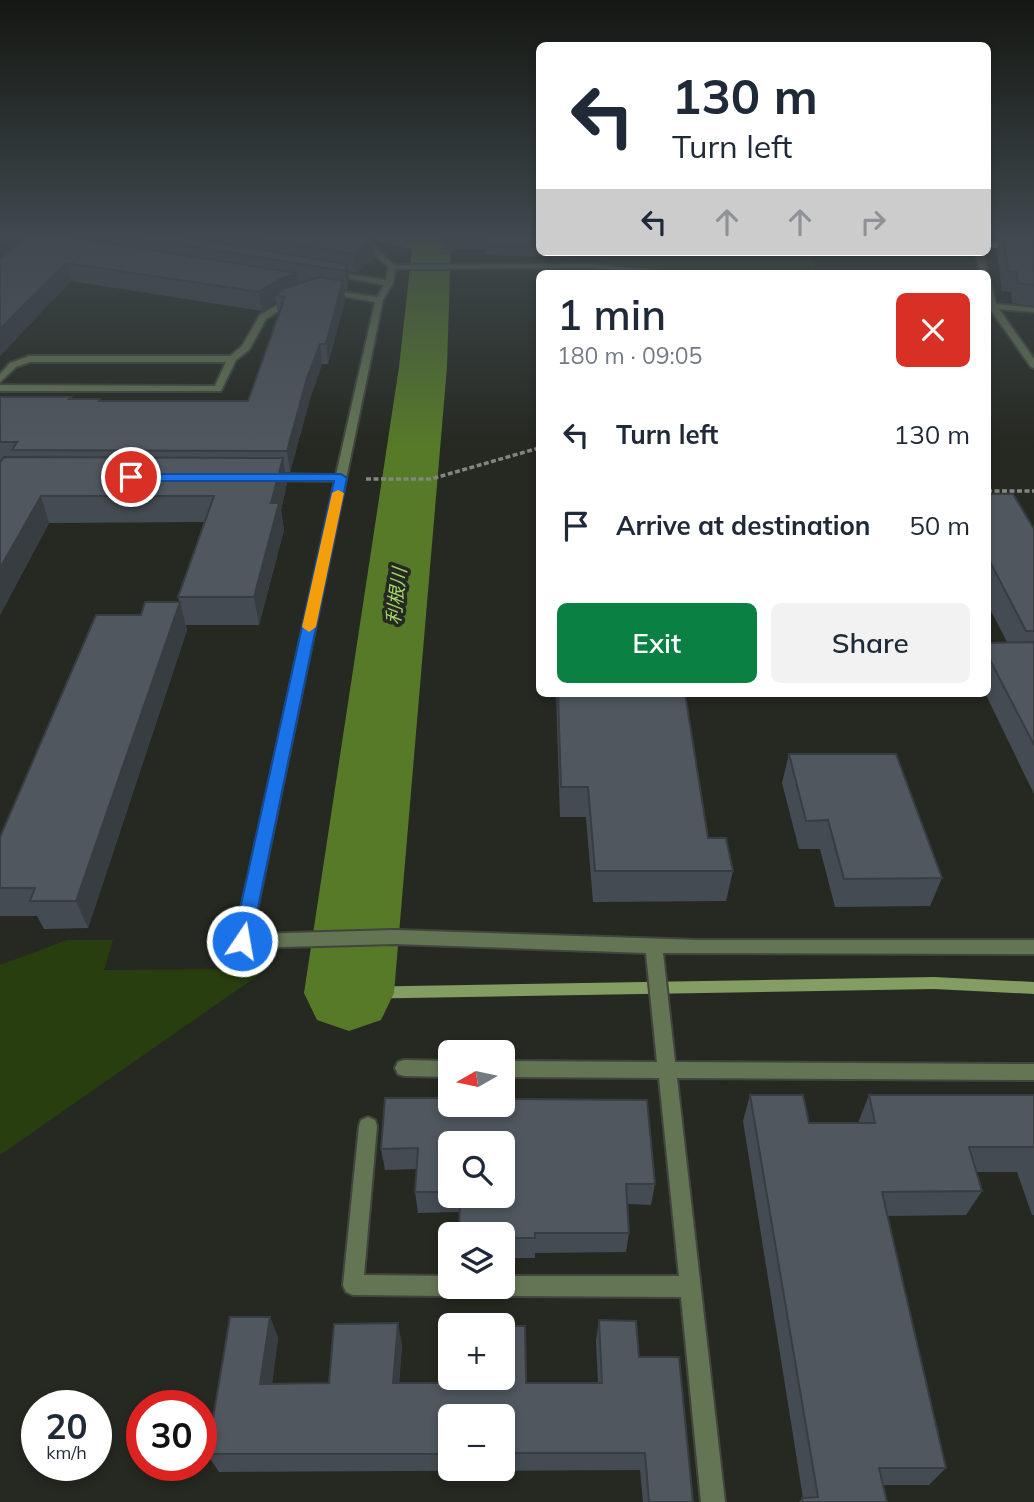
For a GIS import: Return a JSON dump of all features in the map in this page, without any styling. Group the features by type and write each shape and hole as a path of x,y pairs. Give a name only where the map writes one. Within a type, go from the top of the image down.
{"street":[{"path":"0,388 218,389 232,359 246,348 263,317 287,304"},
{"path":"378,304 242,941 360,937 654,946 1034,947"},
{"path":"991,306 1034,310"},
{"path":"991,307 1034,365"},
{"path":"0,379 13,365 29,359 232,359"},
{"path":"259,477 341,478"},
{"path":"654,946 713,1502"},
{"path":"404,1068 438,1069"},
{"path":"515,1069 1034,1072"},
{"path":"368,1126 353,1286 438,1286"},
{"path":"515,1286 691,1287"}],"path":[{"path":"380,479 430,478 536,449"},
{"path":"991,491 1034,491"}],"green space":[{"path":"67,940 113,940 104,970 267,969 0,1155 0,965"}],"building":[{"path":"0,304 25,304 0,329"},
{"path":"282,304 337,304 326,344 320,344 307,378 287,451 12,450 17,442 0,442 0,397 71,397 69,399 100,399 99,401 248,401"},
{"path":"4,457 283,458 271,503 279,503 254,597 178,597 214,496 41,496 0,568 0,462"},
{"path":"991,494 1013,494 1034,529 1034,631 1026,631 991,564"},
{"path":"145,602 180,602 76,901 30,901 35,888 0,888 0,837 96,615 141,615"},
{"path":"1034,642 1034,745 991,662 991,643"},
{"path":"558,697 686,697 708,838 726,838 733,871 595,871 588,787 561,787"},
{"path":"789,754 896,754 942,878 844,879 828,820 806,821"},
{"path":"750,1095 803,1095 809,1123 875,1123 869,1095 1034,1095 1034,1147 969,1147 982,1191 882,1192 946,1468 879,1468 887,1502 803,1502 802,1498 818,1497"},
{"path":"385,1098 438,1098 438,1117 515,1117 515,1099 647,1100 655,1184 626,1184 629,1233 535,1233 535,1238 515,1238 515,1222 459,1222 460,1208 515,1208 515,1131 438,1131 438,1192 415,1192 418,1148 381,1149"},
{"path":"230,1317 270,1317 260,1384 329,1383 334,1324 398,1323 393,1383 438,1383 438,1390 515,1390 515,1326 525,1326 526,1383 602,1383 599,1320 636,1321 639,1357 679,1357 693,1502 649,1502 645,1453 515,1453 515,1404 438,1404 438,1454 217,1454 217,1394"}],"waterway":[{"name":"利根川","path":"349,993 423,367 427,304"},
{"path":"349,993 934,983 1034,988"}],"slow traffic":[{"path":"309,627 338,493"}],"route":[{"path":"131,477 341,478 242,941"}]}
